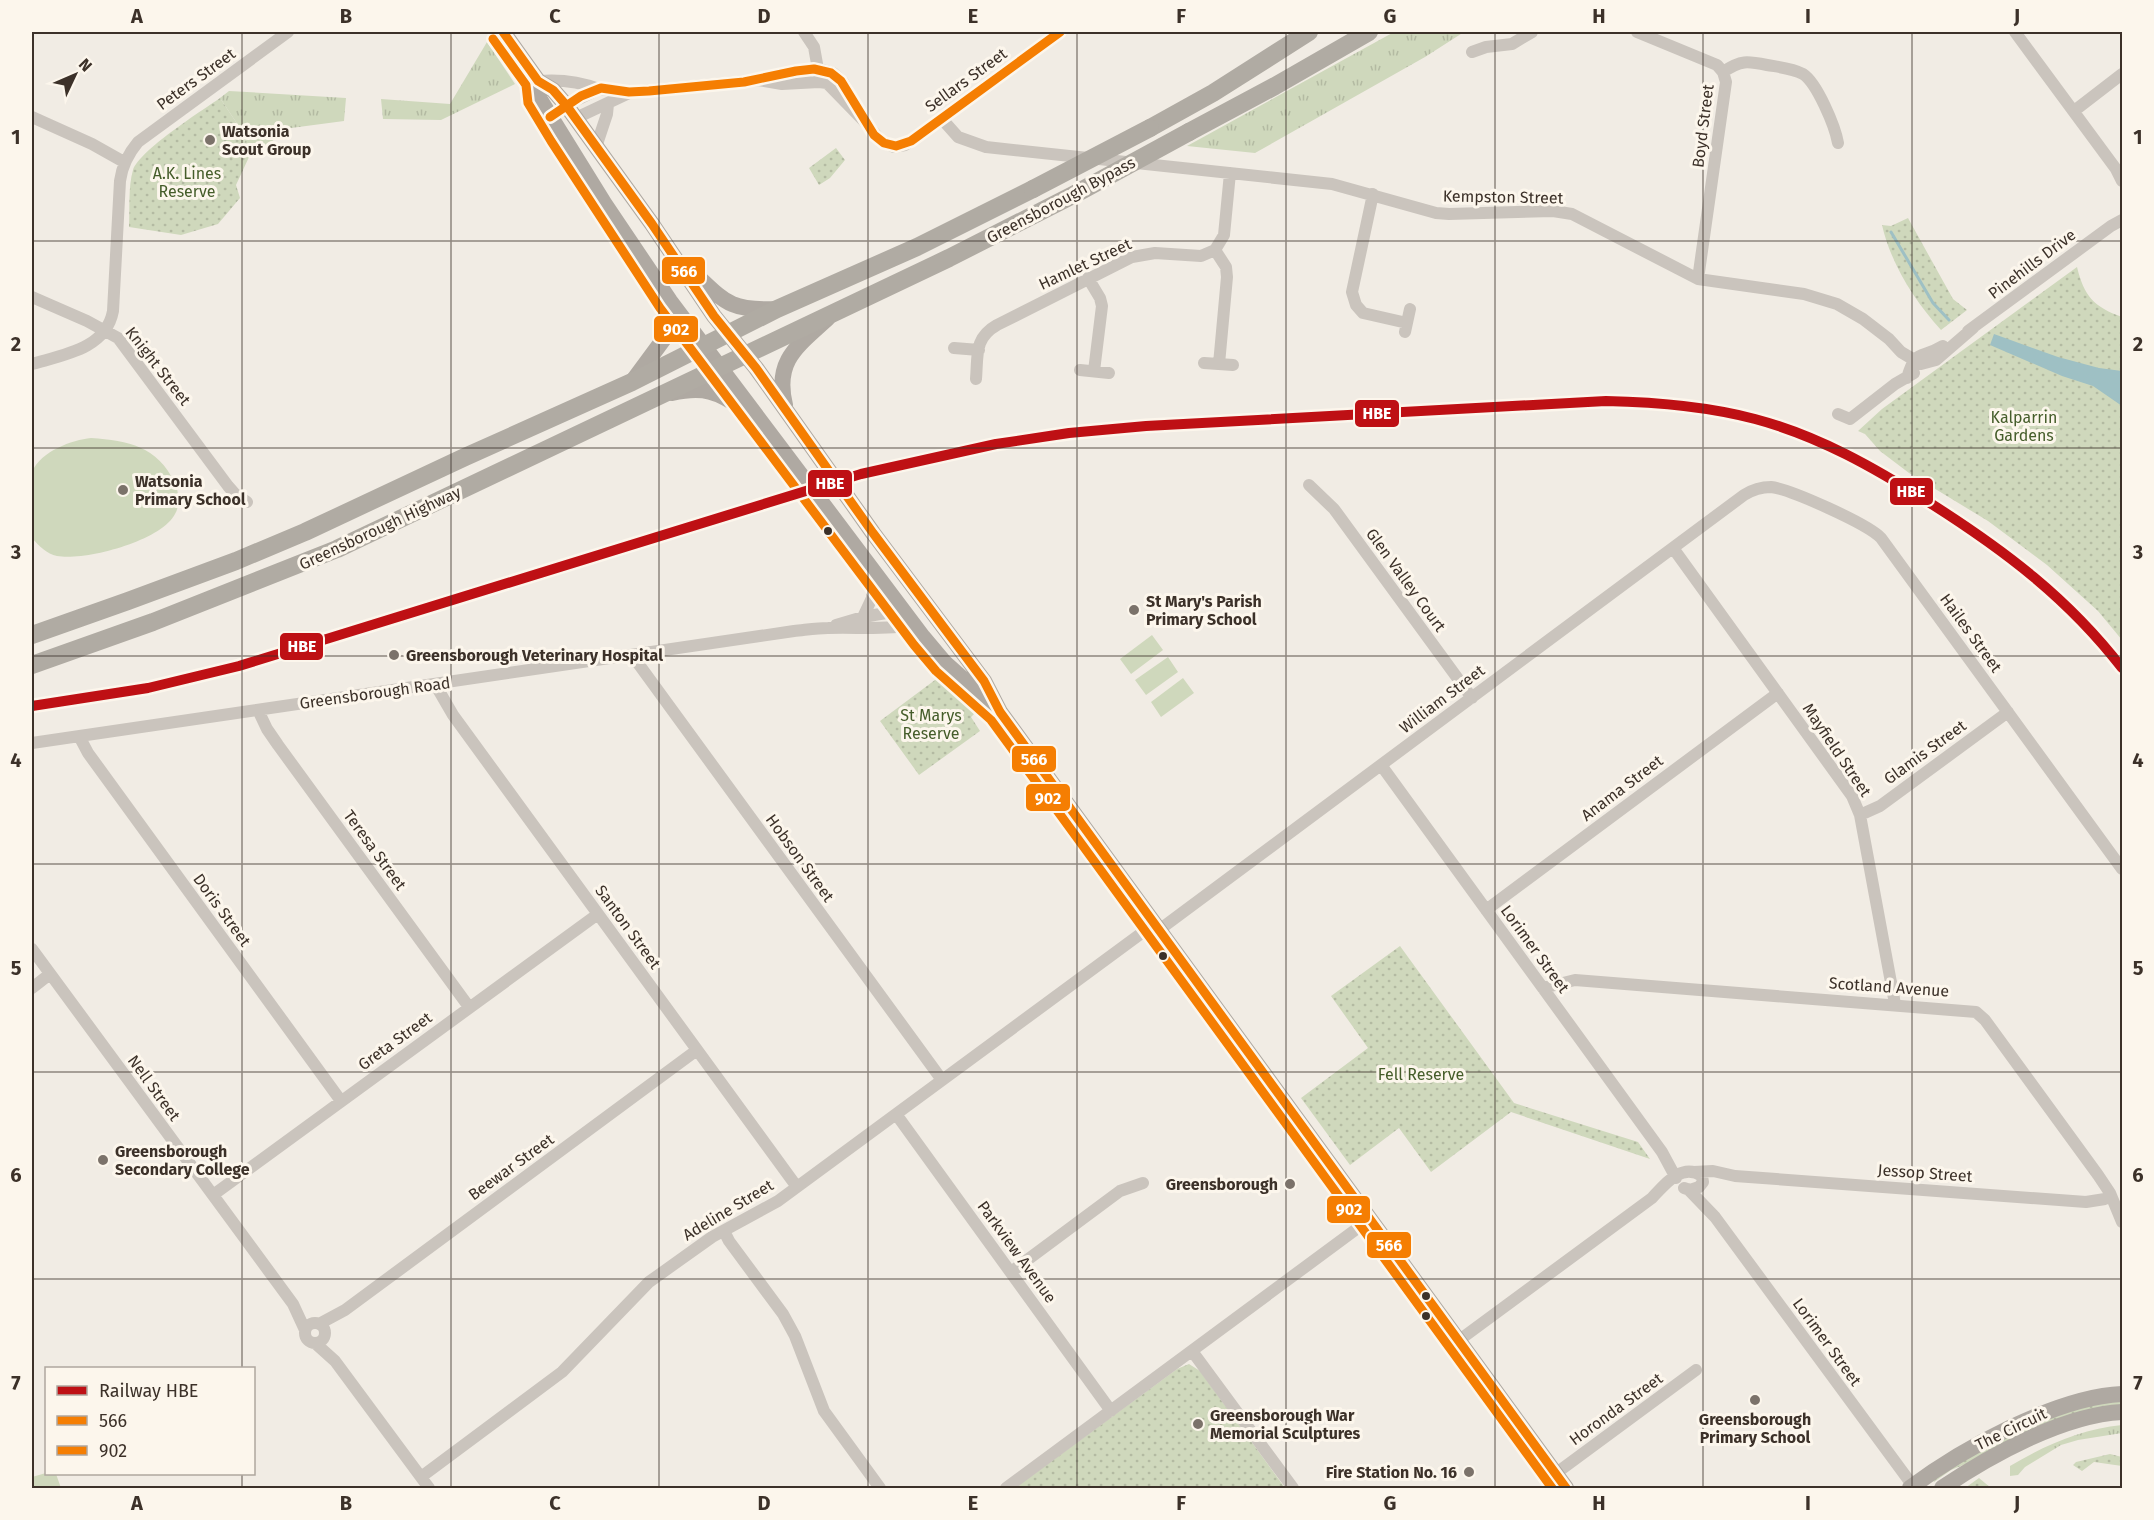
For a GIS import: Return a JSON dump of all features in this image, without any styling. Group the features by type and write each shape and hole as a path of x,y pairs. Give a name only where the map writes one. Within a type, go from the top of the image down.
{"highway":[{"name":"Greensborough Bypass","path":"703,347 777,309 917,247 1033,189 1150,128 1247,72 1309,32"},
{"name":"Greensborough Bypass","path":"718,368 834,314 1077,193 1369,32"},
{"name":"Greensborough Highway","path":"32,634 128,602 305,532 632,382 703,347"},
{"name":"Greensborough Highway","path":"32,664 201,604 337,549 718,368"}],"main road":[{"path":"503,32 538,81 553,90 571,112 728,334 984,681 1000,712 1566,1488"},
{"path":"538,81 539,98 554,124 670,301 718,368 944,662 1000,712"},
{"path":"554,124 571,112"},
{"path":"672,254 729,304 753,310 777,309"},
{"path":"632,382 666,336 670,301"},
{"path":"785,409 781,379 787,360 793,350 834,314"},
{"path":"661,396 698,388 714,392 761,421"},
{"name":"Greensborough Road","path":"903,610 932,612"},
{"name":"Greensborough Road","path":"914,625 932,612"},
{"name":"The Circuit","path":"1913,1488 1962,1454 2052,1410 2080,1400 2122,1394"},
{"name":"The Circuit","path":"1942,1488 1967,1472 2058,1426 2096,1415 2122,1412"}],"street":[{"name":"Peters Street","path":"126,158 138,142 288,32"},
{"path":"819,82 819,69 814,47 807,36 821,32"},
{"name":"Sellars Street","path":"864,121 880,141 889,146 905,145 1059,32"},
{"path":"1472,52 1486,47 1512,44 1532,32"},
{"name":"Boyd Street","path":"1637,32 1717,65 1724,72 1726,82 1698,279"},
{"path":"2015,32 2119,172 2122,181"},
{"path":"1724,72 1745,62 1793,70 1802,74 1810,81 1831,119 1838,143"},
{"path":"538,81 558,79 599,89 631,92 758,80 819,69 833,74 843,82 864,121"},
{"path":"2074,111 2122,74"},
{"path":"758,80 782,84 827,83 864,121"},
{"path":"571,112 599,89"},
{"path":"571,112 608,104 631,92"},
{"path":"596,147 608,104"},
{"path":"32,117 126,158"},
{"name":"Kempston Street","path":"938,121 958,137 986,147 1332,184 1427,211 1449,214 1553,212 1572,214 1698,279 1804,294 1824,299 1850,310 1917,359"},
{"name":"Knight Street","path":"126,158 120,181 112,311 106,330 123,343 228,486 247,502"},
{"path":"1219,364 1227,277 1224,263 1215,250 1224,235 1230,173"},
{"path":"1373,194 1352,292 1353,298 1363,312 1406,327 1410,309"},
{"name":"Pinehills Drive","path":"1917,359 1931,354 1973,328 2117,223 2122,213"},
{"name":"Hamlet Street","path":"978,350 981,338 989,329 1122,261 1144,254 1201,256 1215,250"},
{"path":"1088,278 1102,306 1094,371"},
{"path":"32,297 106,330 95,341 78,350 32,364"},
{"path":"954,348 978,350 976,379"},
{"path":"1838,414 1855,421 1895,384 1914,373 1917,359"},
{"path":"1204,363 1233,365"},
{"path":"1080,370 1109,373"},
{"name":"Glen Valley Court","path":"1309,485 1334,509 1472,698"},
{"name":"Hailes Street","path":"1744,495 1765,487 1782,489 1877,533 2122,869"},
{"name":"William Street","path":"1156,927 1381,765 1744,495"},
{"name":"Mayfield Street","path":"1673,548 1852,796 1860,815 1895,1004"},
{"path":"863,617 872,598 873,569"},
{"name":"Greensborough Road","path":"32,743 826,628 863,617 903,610"},
{"name":"Greensborough Road","path":"826,628 899,628 914,625"},
{"name":"Hobson Street","path":"632,655 942,1080"},
{"name":"Santon Street","path":"435,684 453,715 797,1186"},
{"name":"Anama Street","path":"1486,910 1778,693"},
{"name":"Teresa Street","path":"258,710 278,745 469,1007"},
{"name":"Glamis Street","path":"1860,815 1880,806 2008,712"},
{"name":"Doris Street","path":"79,736 105,777 341,1101"},
{"name":"Lorimer Street","path":"1381,765 1662,1152 1715,1217 1913,1488"},
{"name":"Greta Street","path":"213,1195 598,914"},
{"name":"Adeline Street","path":"421,1477 562,1372 649,1282 712,1236 769,1207 1156,927"},
{"name":"Nell Street","path":"32,949 293,1304 317,1331 335,1361 429,1488"},
{"path":"32,978 48,971"},
{"path":"32,988 48,971"},
{"name":"Scotland Avenue","path":"1543,988 1575,981 1971,1010 1982,1016 2120,1208 2122,1222"},
{"name":"Beewar Street","path":"317,1331 697,1050"},
{"name":"Parkview Avenue","path":"896,1114 1111,1411"},
{"name":"Jessop Street","path":"1458,1341 1652,1198 1687,1180 1713,1171 1735,1176 2086,1202 2111,1196"},
{"path":"1011,1272 1120,1191 1143,1183"},
{"path":"1006,1488 1370,1219"},
{"path":"724,1231 734,1249 790,1326 828,1418 880,1488"},
{"path":"1192,1351 1293,1488"},
{"name":"Horonda Street","path":"1555,1474 1696,1370"}],"green space":[{"path":"1394,32 1464,32 1425,57 1255,153 1187,146"},
{"path":"487,42 515,84 441,120 383,119 381,99 450,104"},
{"path":"229,91 346,98 344,121 291,128 249,157 242,131 220,98"},
{"name":"A.K. Lines Reserve","path":"220,98 242,131 249,157 236,185 240,198 218,224 181,235 129,227 130,184 133,170 138,162 158,142"},
{"path":"836,148 845,160 830,178 819,185 809,168"},
{"path":"1908,218 1953,299 1967,310 1941,330 1905,281 1886,239 1882,225 1891,226"},
{"name":"Kalparrin Gardens","path":"2077,267 2083,286 2092,299 2104,309 2122,317 2122,640 2098,611 2047,565 1988,521 1909,473 1880,451 1865,434 1858,431 1882,409"},
{"path":"91,438 130,444 151,453 168,471 175,483 178,499 177,511 167,524 155,533 122,547 70,557 53,555 32,538 30,493 32,472 42,458 58,448"},
{"path":"1152,635 1163,650 1131,674 1120,659"},
{"path":"1168,657 1178,672 1146,695 1135,680"},
{"name":"St Marys Reserve","path":"939,677 959,693 976,712 971,717 980,731 919,775 880,721"},
{"path":"1183,678 1194,693 1161,717 1151,702"},
{"name":"Fell Reserve","path":"1400,946 1514,1103 1638,1142 1650,1159 1511,1112 1431,1172 1399,1128 1350,1165 1301,1098 1368,1048 1331,996"},
{"path":"1189,1364 1200,1371 1285,1488 1015,1488 1177,1369"},
{"path":"2122,1400 2122,1405 1951,1470 1934,1482 1932,1479 2036,1423 2078,1407"},
{"path":"2122,1425 2122,1433 2061,1445 2025,1467 2018,1475 2010,1476 2010,1466 2050,1445 2078,1434"},
{"path":"2110,1454 2122,1457 2122,1466 2094,1462 2082,1471 2073,1465 2076,1462"},
{"path":"45,1473 56,1475 61,1488 32,1488 32,1477"},
{"path":"1979,1478 1991,1488 1965,1488"}],"water":[{"path":"1994,334 2058,357 2099,368 2122,371 2122,406 2093,386 2062,376 1990,345"}],"waterway":[{"path":"1891,232 1933,303 1949,320"}],"rail line":[{"name":"HBE","path":"32,706 148,688 239,666 861,474 996,444 1069,433 1146,426 1606,401 1681,406 1737,415 1802,434 1846,454 1930,503 2009,557 2080,619 2122,668"}],"transit line":[{"name":"566","path":"503,32 538,81 553,90 566,105 652,224 714,316 756,368 873,533 984,681 1000,712 1566,1488"},
{"name":"566","path":"550,117 581,96 601,88 629,92 649,91 744,82 814,69 831,73 841,81 874,135 884,143 896,146 911,141 1060,32"},
{"name":"902","path":"493,39 526,85 528,103 551,141 660,308 914,645 936,671 991,720 1552,1488"}],"place":[{"name":"Watsonia Scout Group","path":"210,140"},
{"name":"Watsonia Primary School","path":"123,490"},
{"name":"St Mary's Parish Primary School","path":"1134,610"},
{"name":"Greensborough Veterinary Hospital","path":"394,655"},
{"name":"Greensborough Secondary College","path":"103,1160"},
{"name":"Greensborough","path":"1290,1184"},
{"name":"Greensborough Primary School","path":"1755,1400"},
{"name":"Greensborough War Memorial Sculptures","path":"1198,1424"},
{"name":"Fire Station No. 16","path":"1469,1472"}]}
